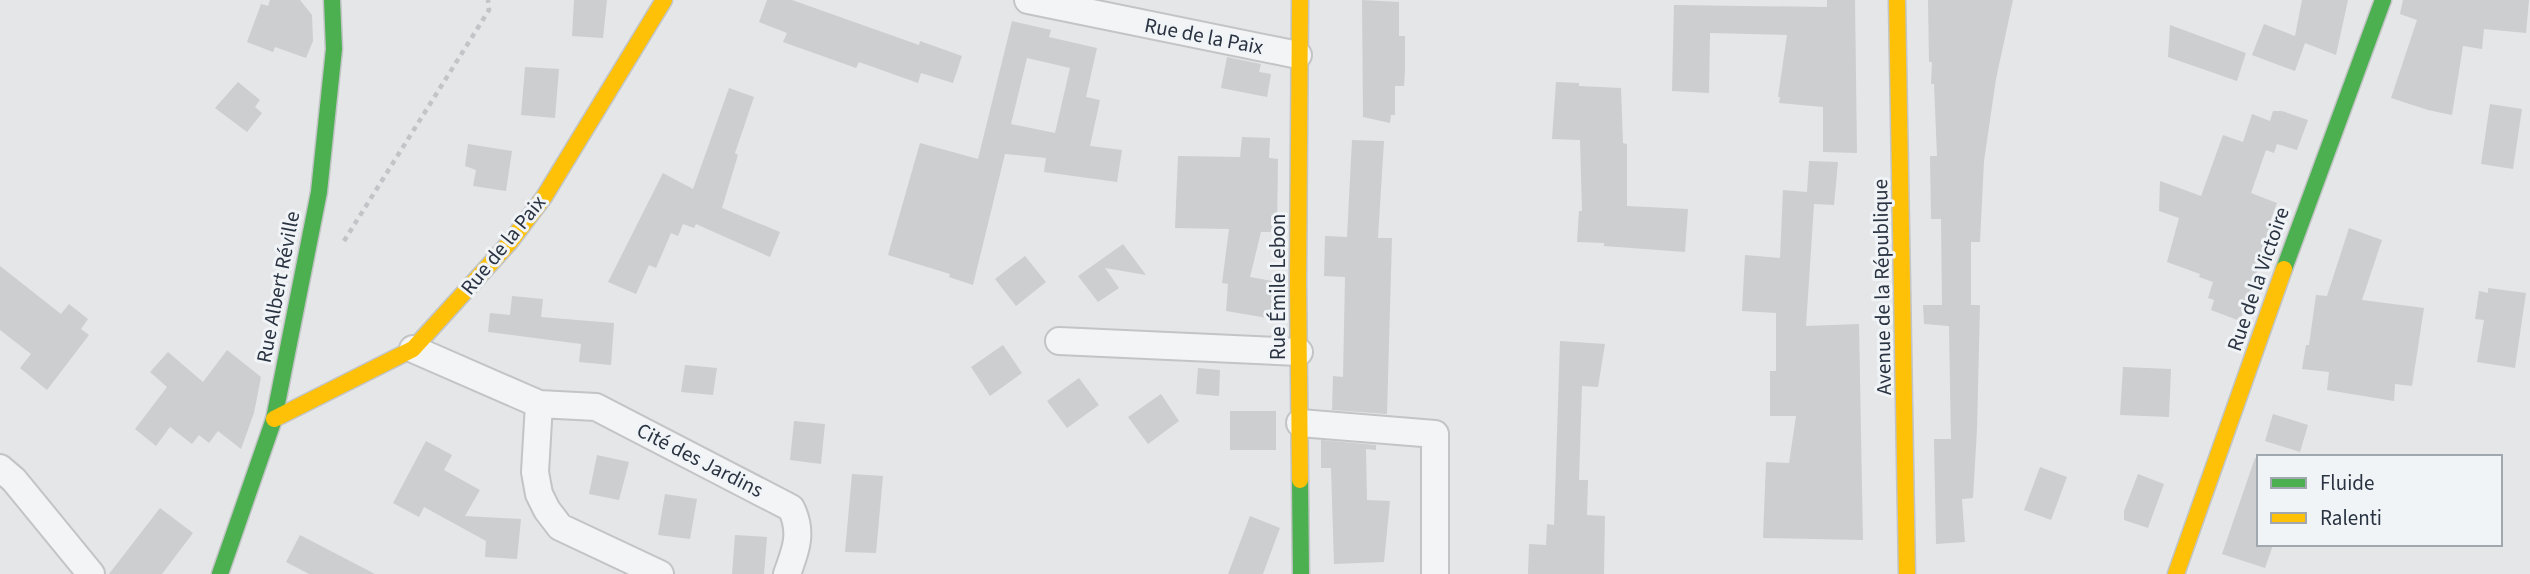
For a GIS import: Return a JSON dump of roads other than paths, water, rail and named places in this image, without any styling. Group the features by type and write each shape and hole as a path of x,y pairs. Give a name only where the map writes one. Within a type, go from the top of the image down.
{"street":[{"name":"Rue Albert Réville","path":"220,574 274,419 319,192 334,49 332,0"},
{"name":"Rue de la Paix","path":"274,419 413,349 510,242 544,197 664,0"},
{"name":"Rue de la Paix","path":"1028,0 1298,55"},
{"name":"Rue Émile Lebon","path":"1300,0 1301,574"},
{"name":"Avenue de la République","path":"1897,0 1906,574"},
{"name":"Rue de la Victoire","path":"2176,574 2319,171 2383,0"},
{"path":"1059,341 1299,352"},
{"name":"Cité des Jardins","path":"413,349 539,404 596,407 791,508 798,522 798,546 787,574"},
{"path":"539,404 535,472 547,510 560,527 660,574"},
{"path":"1300,423 1435,434 1435,574"},
{"path":"0,468 14,480 91,574"}]}
